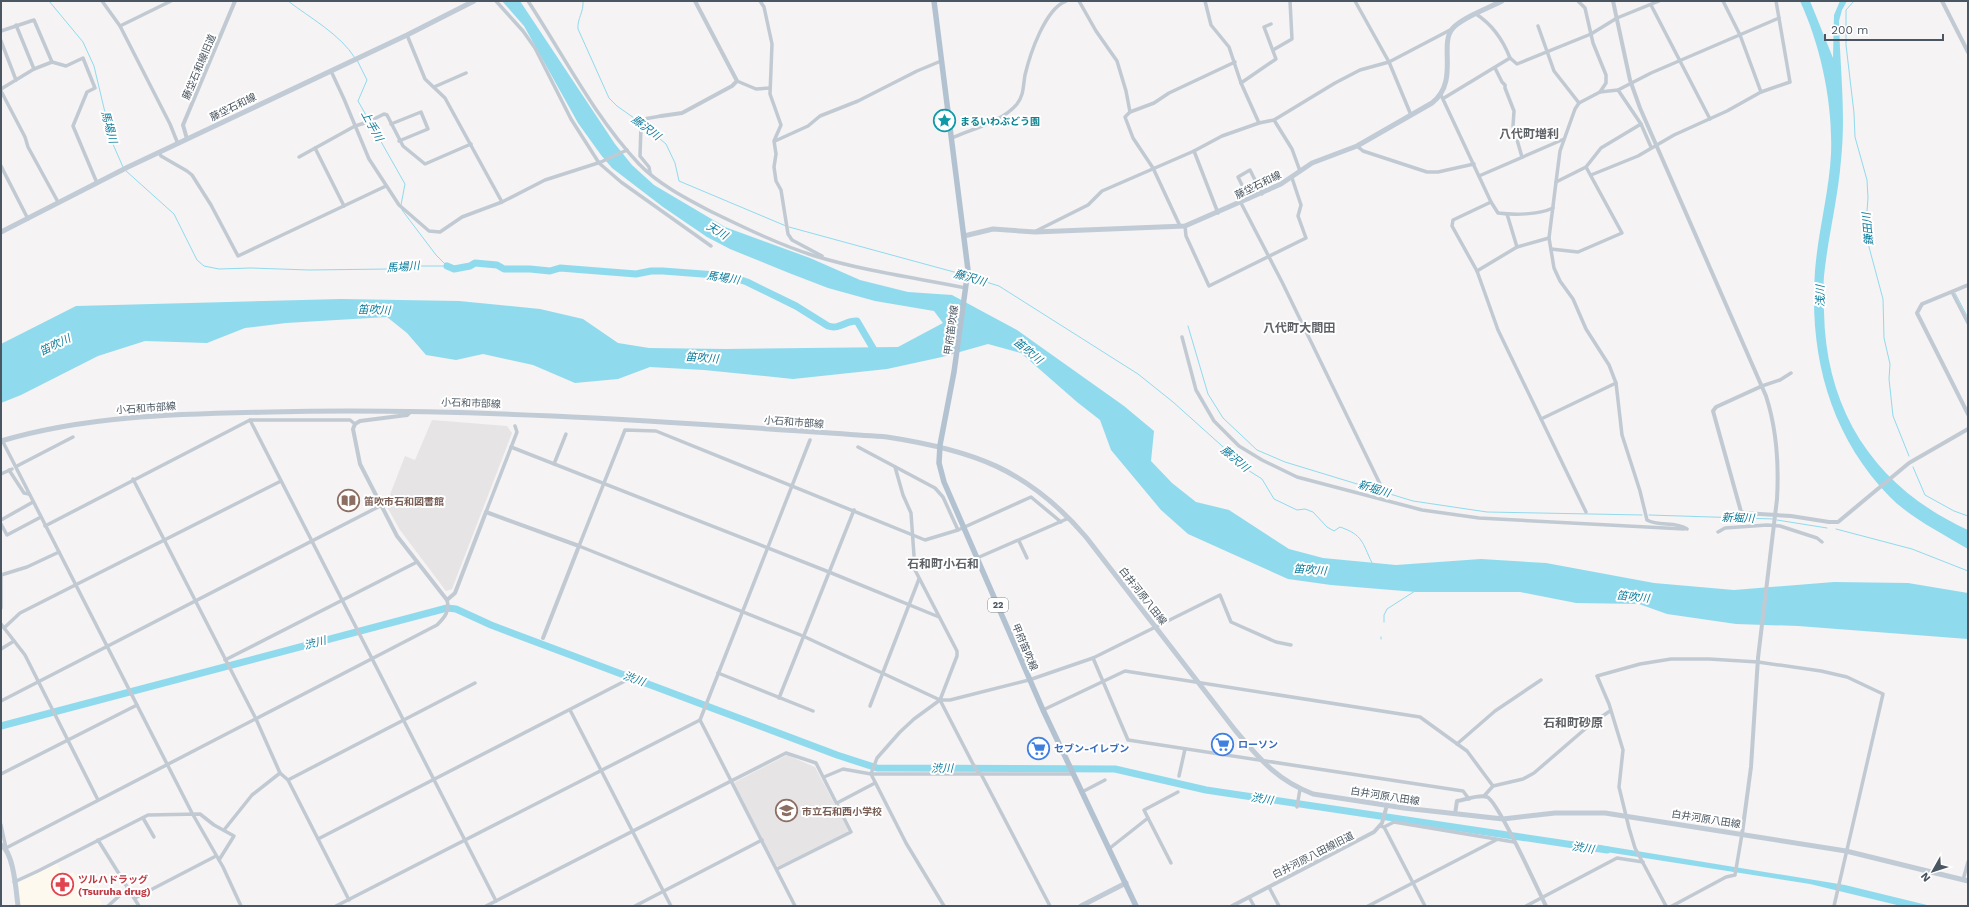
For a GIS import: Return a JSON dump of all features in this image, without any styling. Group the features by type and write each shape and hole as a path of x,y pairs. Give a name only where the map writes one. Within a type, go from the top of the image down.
{"main road":[{"name":"藤垈石和線","path":"1,232 126,168 407,35 474,1"},
{"name":"22","path":"934,1 968,270 966,287"},
{"path":"1443,97 1447,79 1448,38 1452,29 1476,14 1502,1"},
{"name":"藤垈石和線","path":"964,236 993,229 1035,232 1183,226 1262,194 1292,178 1300,171 1317,161 1357,146 1443,97"},
{"name":"甲府笛吹線","path":"966,287 954,372 941,443 939,460 941,472 1066,762 1110,848 1136,906"},
{"name":"小石和市部線","path":"2,440 37,431 98,421 144,417 335,410 411,410 540,415 864,435 941,443"},
{"name":"白井河原八田線","path":"941,443 978,457 1008,472 1046,497 1068,518 1262,760 1280,777 1300,789 1313,794 1387,805 1503,819 1576,811 1605,812 1846,851 1966,880"},
{"path":"1,844 6,848 10,857 18,906"},
{"path":"1081,906 1126,883"}],"street":[{"path":"102,1 120,26 170,124 178,144"},
{"path":"120,26 171,1"},
{"name":"藤垈石和線旧道","path":"187,139 183,125 235,1"},
{"path":"496,1 523,31 535,48 571,120 600,163 621,182 711,246"},
{"path":"528,1 600,115 625,151 650,173 674,190 727,219 784,244 826,259 856,267 966,287"},
{"path":"695,1 737,81 756,89 770,88"},
{"path":"760,1 764,7 772,44 772,72 770,88 774,106 781,125 774,141 776,154 774,167 776,181 781,190 788,231 792,240 826,259"},
{"path":"952,138 996,119 1010,111 1018,103 1023,93 1025,76 1032,53 1044,24 1060,3 1066,1"},
{"path":"1079,1 1096,31 1117,61 1126,91 1130,112"},
{"path":"1205,1 1211,25 1229,46 1241,83 1259,123"},
{"path":"1273,50 1292,39 1290,1"},
{"path":"1355,1 1389,62 1411,115"},
{"path":"1578,1 1585,8 1596,54 1606,75 1606,83 1600,92"},
{"path":"1613,1 1631,84 1762,386 1770,409 1777,448 1777,499 1758,660 1752,767 1738,863 1735,875 1726,877 1672,906"},
{"path":"1476,14 1493,28 1505,46 1510,58 1517,64 1591,34 1617,18 1659,1"},
{"path":"1723,1 1740,35 1761,92"},
{"path":"1591,175 1638,156 1656,144 1710,119 1761,92 1790,82 1776,1"},
{"path":"1942,1 1968,52"},
{"path":"1651,5 1710,119"},
{"path":"1182,337 1196,390 1214,421 1239,446 1262,460 1297,477 1422,510 1479,518 1685,529 1681,525 1652,523 1647,520 1640,491 1622,436 1616,382 1609,364 1586,329 1573,299 1554,268 1550,238 1560,151 1572,116 1579,104 1600,92 1618,90 1652,73 1779,18"},
{"path":"1,31 34,20 52,62"},
{"path":"1241,83 1276,59 1264,27 1272,24"},
{"path":"16,25 34,69"},
{"path":"1538,26 1554,71 1579,104"},
{"path":"1035,232 1088,205 1102,191 1194,151 1222,136 1259,123 1274,120 1334,82 1360,70 1389,62 1452,29"},
{"path":"407,35 425,79 445,98 502,202"},
{"path":"1,41 16,80"},
{"path":"58,202 1,90 34,69 52,62 66,66 83,58 90,72 95,88 87,92 73,126 97,183"},
{"path":"1510,58 1443,97 1491,202 1498,212 1507,214 1529,213 1553,208"},
{"path":"774,141 808,126 820,116 858,101 917,71 941,61"},
{"path":"1235,62 1169,93 1154,103 1130,112 1125,117 1133,138 1153,168 1183,226 1186,236 1209,286 1306,238 1298,216 1302,205 1292,178"},
{"path":"1495,68 1505,85 1514,111 1513,126 1522,157"},
{"path":"331,71 368,159 399,205 425,229 434,232 445,229 466,215 502,202 545,180 600,163 625,151"},
{"path":"434,87 466,73"},
{"path":"650,173 649,168 640,156 642,124 647,118 682,113 725,90 737,81"},
{"path":"1618,90 1641,124 1651,147"},
{"path":"391,124 421,112 428,129 399,142"},
{"path":"299,157 355,126 386,113 399,142 407,151 425,164 471,144"},
{"path":"1274,120 1292,149 1300,171"},
{"path":"1556,182 1586,167 1601,148 1641,124"},
{"path":"1479,176 1564,139"},
{"path":"1357,146 1364,151 1427,172 1438,172 1474,164"},
{"path":"315,148 344,206"},
{"path":"1194,151 1218,213"},
{"path":"159,152 161,156 187,171 192,176 211,205 238,256 386,186"},
{"path":"1,166 28,219"},
{"path":"1551,249 1578,252 1622,233 1586,167"},
{"path":"1249,200 1238,176 1250,170 1262,194"},
{"path":"1491,202 1452,220 1452,226 1477,271 1498,330 1586,512"},
{"path":"1241,203 1269,256 1381,486"},
{"path":"1507,214 1517,247"},
{"path":"1477,271 1517,247 1550,238"},
{"path":"1968,285 1922,304 1917,313 1968,414"},
{"path":"1952,292 1968,323"},
{"path":"1791,373 1780,380 1762,386 1716,407 1713,411 1741,512 1791,516 1834,523 1844,518 1892,476 1916,458 1968,429"},
{"path":"1541,419 1616,382"},
{"path":"1,825 6,848 437,625 447,613 447,600 397,536 380,506 360,464 353,429 355,424 360,421 407,415 411,410"},
{"path":"45,526 133,479 250,420 350,420 355,424"},
{"path":"250,420 496,901"},
{"path":"447,600 456,593 517,432 515,426"},
{"path":"543,638 625,430 656,431 913,535 929,540 958,530 1031,497 1061,522"},
{"path":"554,464 566,434"},
{"path":"17,466 72,437"},
{"path":"2,440 192,813 219,860 241,906"},
{"path":"336,906 700,720 766,548 810,440"},
{"path":"511,447 910,604 939,617"},
{"path":"858,447 935,488 943,497 958,530"},
{"path":"895,467 903,495 911,513 915,570 957,651 957,656 940,700 918,715 905,728 877,758 872,772 875,783 919,868 944,906"},
{"path":"1,474 10,469 24,493 29,494"},
{"path":"133,479 256,719 280,773 288,780 349,900"},
{"path":"4,628 20,614 281,481"},
{"path":"1,520 33,502"},
{"path":"1,700 380,506"},
{"path":"779,698 854,510"},
{"path":"486,512 579,546 742,610 883,672 940,700 950,700 1030,680 1092,658 1220,595 1231,622 1276,642 1291,646"},
{"path":"1,524 7,535 41,517"},
{"path":"978,558 1068,518"},
{"path":"1718,532 1725,528 1767,525 1780,526 1817,538 1822,542"},
{"path":"1019,541 1027,558"},
{"path":"1,608 1,575 27,567 59,552"},
{"path":"226,661 417,562"},
{"path":"870,706 919,579"},
{"path":"1,624 25,655 98,800"},
{"path":"1,649 14,641"},
{"path":"1092,658 1128,740 1463,791 1469,799"},
{"path":"1666,906 1642,861 1629,828 1628,816 1619,786 1623,750 1610,711 1610,704 1598,676 1622,668 1671,659 1709,659 1758,660 1841,676 1882,694 1834,906"},
{"path":"1043,710 1125,671 1420,716 1468,751 1493,786"},
{"path":"718,673 813,711"},
{"path":"318,839 570,710 625,680"},
{"path":"1457,744 1495,710 1541,680"},
{"path":"288,780 475,684"},
{"path":"940,700 1050,906"},
{"path":"1,774 137,705"},
{"path":"570,710 600,771 671,906"},
{"path":"1484,796 1493,786 1523,779 1534,773 1592,723 1610,711"},
{"path":"700,720 795,906"},
{"path":"1179,776 1185,749"},
{"path":"486,906 786,753 816,763 851,832 777,869"},
{"path":"824,778 843,769 872,772 1072,773"},
{"path":"224,830 252,794 280,773"},
{"path":"1082,792 1105,780"},
{"path":"837,803 875,783"},
{"path":"1297,807 1300,789"},
{"path":"1171,863 1144,810 1178,792"},
{"path":"1455,814 1457,802 1484,796 1489,798 1494,803 1508,828 1546,906"},
{"path":"1387,805 1382,825 1425,906"},
{"path":"14,882 153,814 200,814 214,825 234,836 219,860"},
{"path":"143,818 154,837"},
{"path":"1110,848 1148,818"},
{"path":"1382,825 1394,822 1496,840 1513,841"},
{"name":"白井河原八田線旧道","path":"1232,906 1374,832 1382,825"},
{"path":"98,840 139,906"},
{"path":"635,906 762,840"},
{"path":"1368,906 1496,840"},
{"path":"135,898 216,856"},
{"path":"1526,906 1617,858 1642,861"},
{"path":"1966,880 1968,862"},
{"path":"1268,887 1279,906"},
{"path":"108,906 128,888"},
{"path":"1249,897 1254,906"}],"shaded area":[{"path":"432,420 507,426 512,433 452,589 446,591 400,530 386,505 405,456 415,460"},
{"path":"787,755 815,767 848,830 847,833 779,866 776,865 734,784 735,782"},
{"path":"57,863 64,876 73,872 80,884 91,879 103,906 21,906 18,883"}],"water":[{"path":"502,1 520,1 615,144 632,165 654,185 725,227 810,258 860,280 908,292 952,295 1017,330 1124,406 1154,431 1151,461 1172,483 1196,502 1229,510 1289,549 1323,558 1396,565 1481,559 1546,563 1654,583 1734,590 1834,582 1908,583 1968,593 1968,639 1798,626 1736,624 1667,614 1639,604 1576,603 1520,592 1416,592 1331,585 1288,579 1188,534 1161,510 1111,450 1100,420 1021,353 988,344 942,357 887,369 793,379 704,370 650,367 618,379 575,383 533,365 483,354 456,360 426,355 407,333 387,317 286,323 245,328 207,343 145,341 98,356 21,395 1,403 1,344 76,306 341,299 459,301 540,309 583,319 618,343 649,348 726,349 898,347 943,323 934,311 875,301 828,288 730,249 707,237 663,207 612,168 601,155 578,123 524,26"},
{"name":"浅川","path":"1800,1 1810,1 1833,58 1834,15 1840,1 1847,1 1842,10 1839,21 1843,108 1841,160 1824,280 1824,312 1827,349 1834,383 1846,414 1862,443 1883,469 1907,492 1935,513 1968,530 1968,549 1916,518 1889,496 1868,472 1851,446 1827,391 1820,362 1814,302 1816,256 1830,169 1830,115 1828,95 1820,56"},
{"path":"1594,844 1845,885 1931,906 1901,906 1810,884 1600,851"}],"waterway":[{"name":"馬場川","path":"49,1 83,42 94,66 112,142 123,167"},
{"name":"上手川","path":"288,1 333,34 349,49 355,58"},
{"name":"藤沢川","path":"583,1 578,22 578,29 609,98 617,106 641,123"},
{"name":"鎌田川","path":"1854,1 1846,10 1846,45 1854,113 1855,137 1867,180 1868,198 1866,224 1869,247 1883,299 1884,338 1890,364 1889,379 1893,416 1909,456"},
{"name":"上手川","path":"357,60 367,80 358,101 405,184 401,205"},
{"name":"藤沢川","path":"643,125 666,144 675,163 679,181 786,226"},
{"name":"馬場川","path":"125,170 174,214 197,260 204,266 219,269 251,268 309,270 389,269 397,266 447,266"},
{"name":"上手川","path":"402,210 436,255 446,265"},
{"name":"藤沢川","path":"789,227 965,275"},
{"name":"馬場川","path":"447,266 454,269 470,266 475,263 497,265 504,269 550,271 560,268 636,274 651,271 663,271 729,276 747,282 796,306 828,326 836,327 857,321 877,355"},
{"name":"藤沢川","path":"970,277 999,286 1138,374 1173,402 1231,454 1240,465 1262,479 1274,499 1297,510 1305,509 1313,512 1327,527 1334,531 1340,527 1358,536 1364,544 1372,563"},
{"path":"1955,293 1968,318"},
{"name":"新堀川","path":"1188,326 1208,394 1223,418 1257,450 1285,462 1413,501 1487,512 1642,515"},
{"name":"鎌田川","path":"1913,467 1925,495 1954,511 1968,516"},
{"name":"新堀川","path":"1649,515 1774,519"},
{"name":"新堀川","path":"1777,520 1827,528"},
{"name":"新堀川","path":"1836,529 1912,549 1968,571"},
{"path":"1384,622 1384,615 1387,609 1415,591"},
{"name":"渋川","path":"1,726 447,608 456,609 491,625 837,755 877,768 1115,769 1206,790 1607,850"}],"place":[{"name":"まるいわぶどう園","path":"944,121"},
{"name":"笛吹市石和図書館","path":"348,501"},
{"name":"ローソン","path":"1223,744"},
{"name":"セブン-イレブン","path":"1039,748"},
{"name":"市立石和西小学校","path":"787,811"},
{"name":"ツルハドラッグ (Tsuruha drug)","path":"62,885"}],"district":[{"name":"八代町増利","path":"1529,134"},
{"name":"八代町大間田","path":"1299,328"},
{"name":"石和町小石和","path":"943,564"},
{"name":"石和町砂原","path":"1573,723"}],"water label":[{"name":"天川","path":"717,231"},
{"name":"笛吹川","path":"374,310"},
{"name":"笛吹川","path":"55,345"},
{"name":"笛吹川","path":"1028,351"},
{"name":"笛吹川","path":"702,358"},
{"name":"笛吹川","path":"1310,570"},
{"name":"笛吹川","path":"1633,597"}]}
